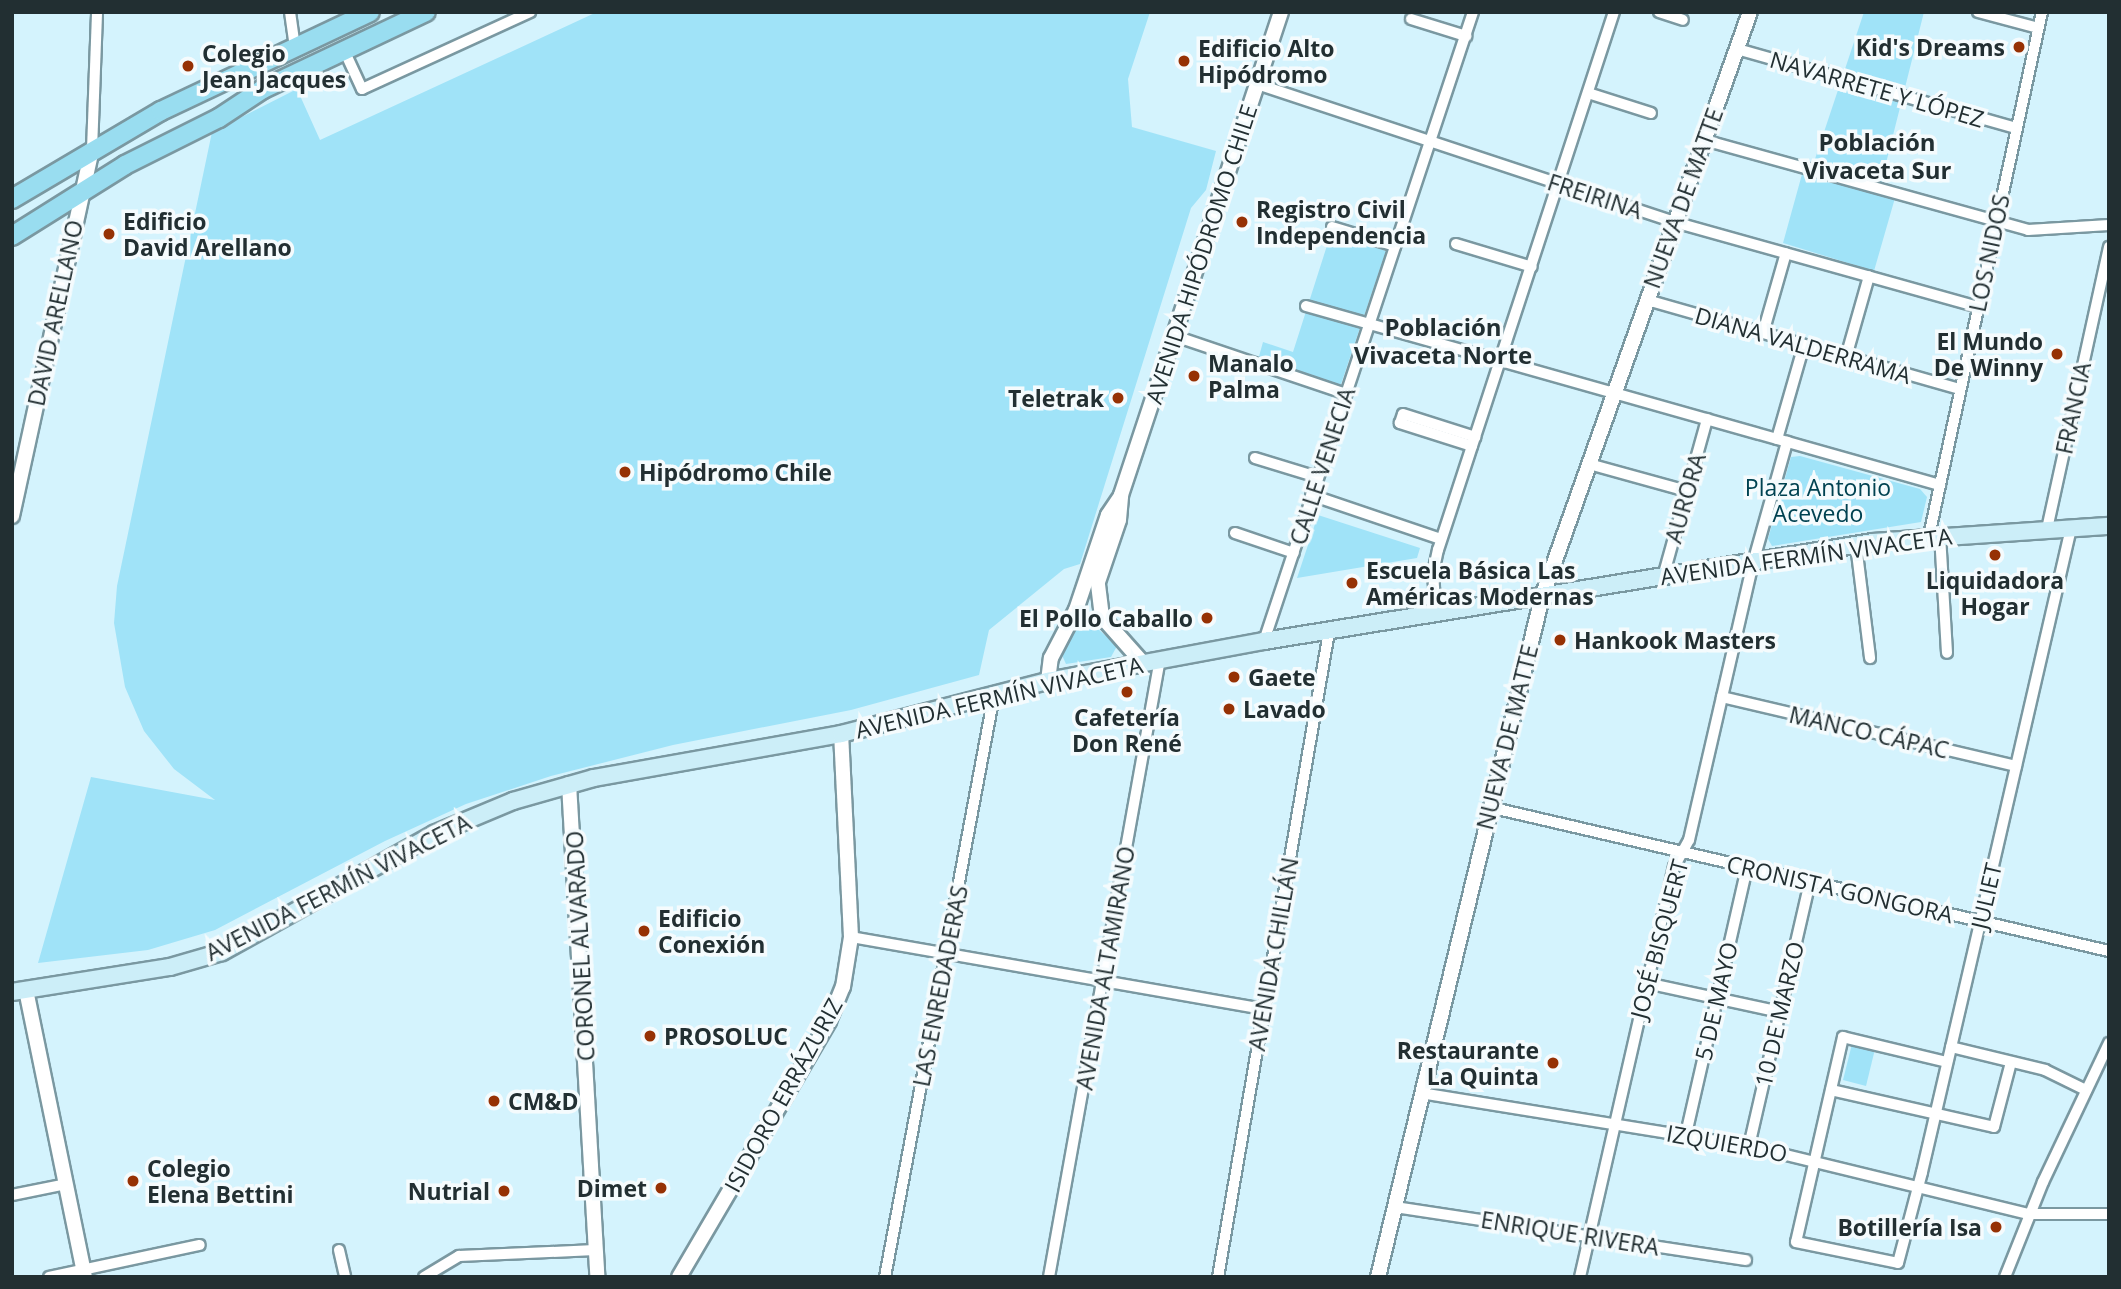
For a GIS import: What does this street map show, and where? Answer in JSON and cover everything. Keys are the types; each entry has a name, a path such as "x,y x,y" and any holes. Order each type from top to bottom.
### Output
{"main road":[{"path":"12,198 161,111 370,12"},
{"path":"12,236 81,192 219,118 262,89 426,12"},
{"name":"AVENIDA FERMÍN VIVACETA","path":"19,991 170,967 222,952 434,834 569,784 841,734 1048,681 1264,641 1856,545 1934,535 2109,526"}],"street":[{"path":"92,150 97,12"},
{"path":"290,12 295,48"},
{"path":"344,50 362,89 530,12"},
{"name":"AVENIDA HIPÓDROMO CHILE","path":"1142,662 1106,625 1096,596 1122,495 1281,12"},
{"name":"CALLE VENECIA","path":"1264,641 1474,12"},
{"path":"1436,614 1433,573 1441,540 1614,12"},
{"path":"1659,12 1683,20"},
{"name":"NUEVA DE MATTE","path":"1378,1277 1489,807 1542,597 1750,12"},
{"path":"1978,12 2016,17 2038,28"},
{"name":"LOS NIDOS","path":"1947,653 1934,535 1940,485 2042,12"},
{"path":"1411,19 1466,36"},
{"name":"NAVARRETE Y LÓPEZ","path":"1737,49 2016,128"},
{"name":"FREIRINA","path":"1257,84 1674,222 1978,307"},
{"path":"1588,93 1651,113"},
{"path":"1704,140 1996,222 2038,231 2109,225"},
{"name":"DAVID ARELLANO","path":"13,507 92,150"},
{"path":"1332,227 1395,246"},
{"path":"1456,244 1532,267"},
{"name":"FRANCIA","path":"2047,529 2109,247"},
{"path":"1763,333 1786,253"},
{"path":"1846,357 1870,276"},
{"name":"DIANA VALDERRAMA","path":"1647,300 1960,389"},
{"path":"1306,306 1940,485"},
{"path":"1175,336 1346,394"},
{"name":"JOSÉ BISQUERT","path":"1580,1277 1646,983 1674,867 1689,840 1804,345"},
{"name":"AURORA","path":"1663,577 1707,419"},
{"path":"1434,429 1474,442"},
{"path":"1255,458 1317,477"},
{"path":"1589,464 1687,491"},
{"name":"AVENIDA HIPÓDROMO CHILE","path":"1048,681 1051,658 1076,610 1108,515 1122,495"},
{"path":"1311,495 1441,540"},
{"name":"JULIET","path":"1815,1160 1796,1242 1898,1264 1919,1184 2071,528"},
{"path":"1236,533 1294,553"},
{"path":"1856,545 1870,658"},
{"name":"AVENIDA CHILLÁN","path":"1218,1277 1329,632"},
{"name":"AVENIDA ALTAMIRANO","path":"1049,1277 1160,659"},
{"name":"LAS ENREDADERAS","path":"885,1277 995,695"},
{"name":"MANCO CÁPAC","path":"1722,697 2016,766"},
{"name":"ISIDORO ERRÁZURIZ","path":"679,1277 835,1010 848,971 851,937 841,734"},
{"name":"CORONEL ALVARADO","path":"569,784 597,1277"},
{"name":"CRONISTA GONGORA","path":"1489,807 2109,951"},
{"name":"5 DE MAYO","path":"1686,1135 1747,867"},
{"name":"10 DE MARZO","path":"1748,1146 1810,882"},
{"path":"851,937 1264,1009"},
{"path":"1646,983 1780,1012"},
{"path":"19,991 66,1184 84,1273"},
{"path":"1815,1160 1843,1037 1947,1062"},
{"path":"2005,1277 2029,1214 2109,1043"},
{"path":"1951,1047 2045,1070 2085,1090"},
{"path":"1831,1090 1994,1127 2011,1062"},
{"name":"IZQUIERDO","path":"1421,1093 1748,1146 1919,1184 2029,1214 2109,1213"},
{"path":"12,1195 66,1184"},
{"name":"ENRIQUE RIVERA","path":"1395,1207 1746,1260"},
{"path":"49,1277 84,1273 200,1245"},
{"path":"339,1250 345,1277"},
{"path":"424,1277 459,1256 595,1250"}],"green space":[{"name":"Hipódromo Chile","path":"597,12 1150,12 1128,79 1132,127 1216,151 1206,190 1191,208 1080,564 1064,569 989,630 979,675 851,710 673,745 551,776 466,804 385,841 215,930 148,950 38,963 91,777 215,800 174,769 144,731 125,687 114,623 117,586 212,132 297,89 320,140"},
{"path":"1864,12 1924,12 1880,187 1897,191 1874,271 1783,243 1804,167 1812,168"},
{"path":"1331,233 1386,251 1340,387 1258,360 1263,342 1293,352"},
{"name":"Plaza Antonio Acevedo","path":"1800,456 1920,489 1927,497 1921,522 1772,546 1768,539 1791,457"},
{"path":"1318,515 1420,548 1417,558 1297,578"},
{"path":"1089,621 1117,646 1111,657 1066,664 1061,653 1080,623"},
{"path":"1852,1044 1875,1049 1866,1086 1843,1080"}],"place":[{"name":"Kid's Dreams","path":"2019,47"},
{"name":"Edificio Alto Hipódromo","path":"1184,61"},
{"name":"Colegio Jean Jacques","path":"188,66"},
{"name":"Registro Civil Independencia","path":"1242,222"},
{"name":"Edificio David Arellano","path":"109,234"},
{"name":"El Mundo De Winny","path":"2057,354"},
{"name":"Manalo Palma","path":"1194,376"},
{"name":"Teletrak","path":"1118,398"},
{"name":"Hipódromo Chile","path":"625,472"},
{"name":"Liquidadora Hogar","path":"1995,555"},
{"name":"Escuela Básica Las Américas Modernas","path":"1352,583"},
{"name":"El Pollo Caballo","path":"1207,618"},
{"name":"Hankook Masters","path":"1560,640"},
{"name":"Gaete","path":"1234,677"},
{"name":"Cafetería Don René","path":"1127,692"},
{"name":"Lavado","path":"1229,709"},
{"name":"Edificio Conexión","path":"644,931"},
{"name":"PROSOLUC","path":"650,1036"},
{"name":"Restaurante La Quinta","path":"1553,1063"},
{"name":"CM&D","path":"494,1101"},
{"name":"Colegio Elena Bettini","path":"133,1181"},
{"name":"Dimet","path":"661,1188"},
{"name":"Nutrial","path":"504,1191"},
{"name":"Botillería Isa","path":"1996,1227"}],"district":[{"name":"Población Vivaceta Sur","path":"1877,156"},
{"name":"Población Vivaceta Norte","path":"1443,341"}]}
